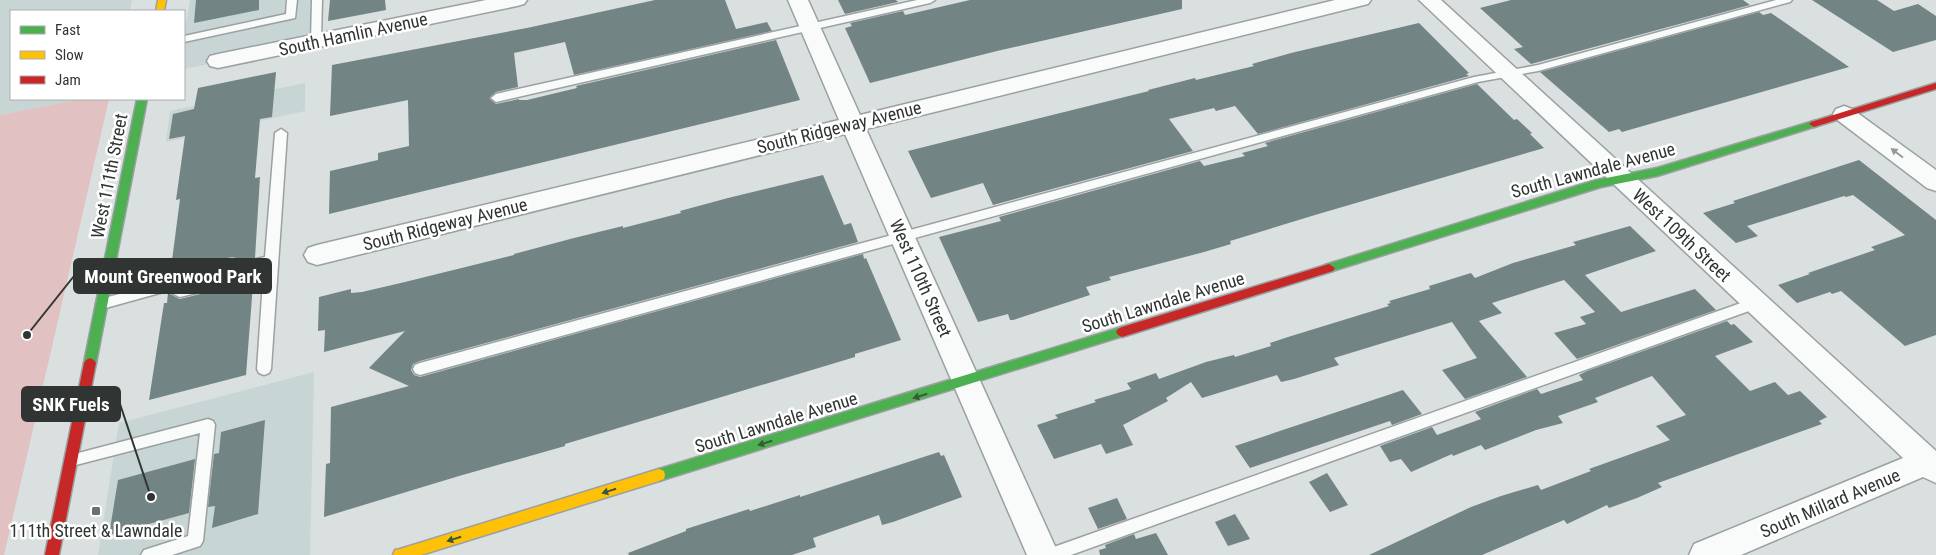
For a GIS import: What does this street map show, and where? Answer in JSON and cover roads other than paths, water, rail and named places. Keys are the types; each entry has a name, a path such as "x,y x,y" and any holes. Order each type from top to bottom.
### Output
{"street":[{"name":"South Hamlin Avenue","path":"218,61 316,41 472,4 517,0"},
{"name":"West 110th Street","path":"798,0 1043,555"},
{"name":"South Ridgeway Avenue","path":"317,255 1361,0"},
{"name":"West 109th Street","path":"1429,0 1931,466"},
{"name":"South Lawndale Avenue","path":"400,555 967,381 1600,183 1657,172 1936,86"},
{"name":"West 111th Street","path":"52,555 142,100"},
{"path":"1844,114 1936,182"},
{"name":"South Millard Avenue","path":"1705,555 1931,466"}],"lane":[{"path":"185,39 291,16 292,0"},
{"path":"316,41 318,0"},
{"path":"496,98 930,0"},
{"path":"420,370 1478,79 1538,68 1787,0"},
{"path":"264,369 281,133"},
{"path":"102,304 168,286 180,292 229,280 244,267 271,260"},
{"path":"1052,555 1755,303"},
{"path":"71,460 208,425 195,541 152,554"}],"place":[{"name":"Mount Greenwood Park","path":"27,335"},
{"name":"SNK Fuels","path":"151,497"},
{"name":"111th Street & Lawndale","path":"96,511"}]}
